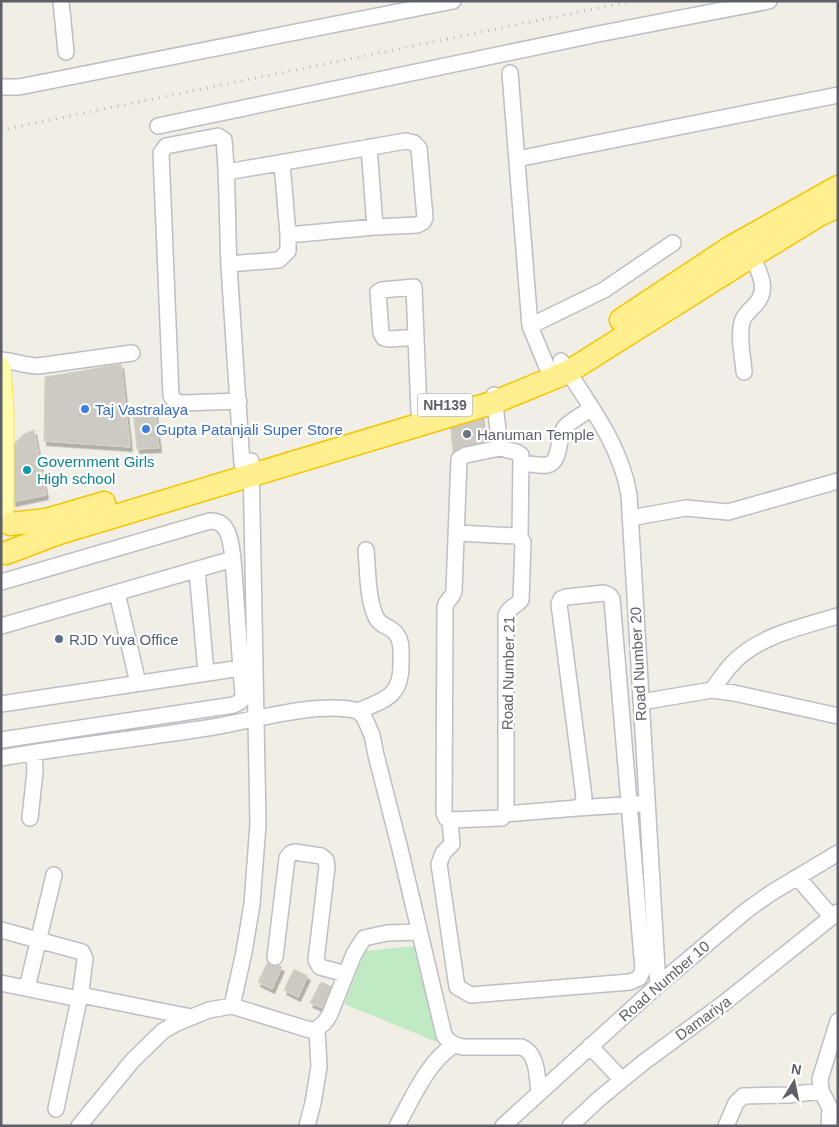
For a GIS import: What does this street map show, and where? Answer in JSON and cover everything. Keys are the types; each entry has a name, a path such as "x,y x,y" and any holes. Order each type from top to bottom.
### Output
{"highway":[{"name":"NH139","path":"559,366 731,248 838,187"},
{"name":"NH139","path":"5,521 46,520 248,466 494,396 559,366 752,256 819,215 838,206"},
{"name":"NH139","path":"4,554 248,466 420,412 494,396"},
{"name":"NH139","path":"4,554 11,547 14,540 14,532 5,521"}],"main road":[{"path":"1,367 4,411 5,521"}],"street":[{"path":"60,1 66,52"},
{"path":"1,87 19,87 453,1"},
{"path":"158,126 598,34 770,1"},
{"name":"Road Number 20","path":"510,73 530,326 602,425 620,459 629,495 658,985"},
{"path":"517,160 838,94"},
{"path":"232,1006 244,952 256,862 258,792 248,466 239,401 229,264 227,172 224,140 218,136 166,146 161,153 171,396 175,401 183,403 239,401"},
{"path":"227,172 406,141 414,143 419,148 425,218 423,222 417,225 375,226 288,235"},
{"path":"370,147 375,226"},
{"path":"229,264 279,260 288,252 282,163"},
{"path":"530,326 604,290 674,243"},
{"path":"744,372 741,327 743,319 761,297 764,288 760,272 752,256"},
{"path":"416,338 391,339 384,338 381,334 378,295 382,290 414,287 420,412"},
{"path":"1,360 27,366 38,366 132,352"},
{"path":"494,396 500,448"},
{"path":"591,409 565,427 561,434 555,461 549,465 522,463 521,455 500,448 466,455 459,459 454,591 444,607 444,813 446,818 450,820 648,803"},
{"name":"Road Number 21","path":"504,816 506,615 510,607 521,600 523,542 520,538 522,463"},
{"path":"630,518 686,508 728,512 838,481"},
{"path":"1,582 216,520 225,527 230,538 243,696 240,702 234,705 1,740"},
{"path":"457,533 517,536 520,538"},
{"path":"1,758 140,738 283,714 341,708 358,711 385,699 394,692 400,683 402,671 400,642 395,631 381,624 374,613 366,550"},
{"path":"1,626 233,559"},
{"path":"197,570 206,673"},
{"path":"117,593 138,683"},
{"path":"450,820 452,844 443,853 439,864 457,987 471,995 630,982 639,978 643,970 612,599 604,593 566,596 561,599 559,604 584,797 582,804 577,808"},
{"path":"712,690 730,665 764,641 787,631 838,616"},
{"path":"1,704 241,668"},
{"path":"641,702 712,690 734,693 838,716"},
{"path":"358,711 364,717 372,735 444,1035 454,1045 522,1047 528,1049 534,1061 539,1093"},
{"path":"30,818 35,771 34,752"},
{"path":"275,957 287,858 291,853 295,852 321,856 326,860 327,867 316,960 320,967 346,974"},
{"name":"Road Number 10","path":"503,1126 658,985 747,910 771,893 838,853"},
{"path":"27,988 54,875"},
{"path":"798,878 834,914"},
{"name":"Damariya","path":"570,1126 668,1043 724,1004 834,914"},
{"path":"1,930 82,952 86,959 56,1109"},
{"path":"80,1126 148,1044 163,1031 177,1023 214,1009 232,1006 301,1028 317,1029 330,1014 359,944 364,938 387,933 418,932"},
{"path":"1,983 83,994 91,998 193,1017"},
{"path":"829,1126 834,1109 821,1091 820,1079 838,1021"},
{"path":"307,1126 319,1067 317,1029"},
{"path":"397,1126 432,1064 445,1050 454,1045"},
{"path":"590,1046 622,1080"},
{"path":"726,1126 736,1103 743,1096 821,1091"}],"green space":[{"path":"414,946 437,1042 344,1004 365,951"}],"building":[{"name":"Taj Vastralaya","path":"121,364 130,447 44,441 45,377"},
{"name":"Gupta Patanjali Super Store","path":"154,404 159,448 137,449 133,411"},
{"name":"Hanuman Temple","path":"480,410 486,447 453,454 450,420"},
{"name":"Government Girls High school","path":"34,430 46,495 13,502 12,446 24,434"},
{"path":"268,961 282,967 272,989 258,982"},
{"path":"294,969 308,976 298,997 284,990"},
{"path":"321,982 335,988 325,1009 310,1003"}],"railway":[{"path":"1,130 633,1"}],"place":[{"name":"Taj Vastralaya","path":"85,409"},
{"name":"Gupta Patanjali Super Store","path":"146,429"},
{"name":"Hanuman Temple","path":"467,434"},
{"name":"Government Girls High school","path":"27,470"},
{"name":"RJD Yuva Office","path":"59,639"}]}
